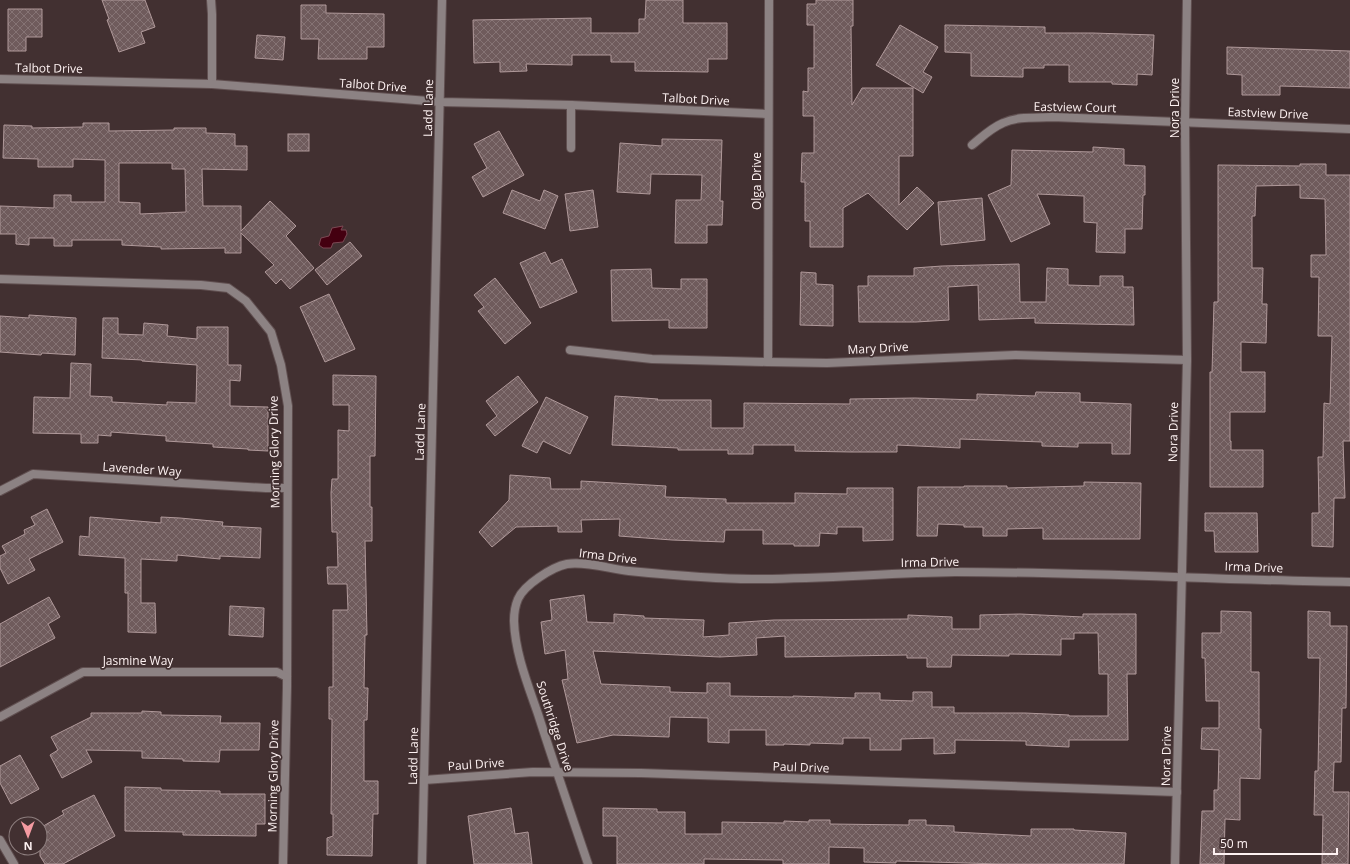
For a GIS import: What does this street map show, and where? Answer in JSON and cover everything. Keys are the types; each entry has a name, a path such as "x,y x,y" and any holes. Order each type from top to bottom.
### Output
{"street":[{"path":"211,0 212,84"},
{"name":"Ladd Lane","path":"422,864 442,0"},
{"name":"Olga Drive","path":"768,362 769,0"},
{"name":"Nora Drive","path":"1175,864 1186,360 1185,122 1187,0"},
{"name":"Talbot Drive","path":"0,79 212,84 440,102 571,105 768,114"},
{"path":"570,148 571,105"},
{"name":"Eastview Court","path":"972,145 990,130 1003,123 1022,118 1052,117 1185,122"},
{"name":"Eastview Drive","path":"1185,122 1350,129"},
{"name":"Morning Glory Drive","path":"0,279 200,285 228,288 246,301 271,332 281,365 288,406 287,677 283,864"},
{"name":"Mary Drive","path":"570,350 613,356 652,359 827,363 1015,355 1186,360"},
{"name":"Lavender Way","path":"0,490 33,474 287,488"},
{"name":"Irma Drive","path":"521,594 540,576 553,568 571,564 626,571 704,578 746,579 955,572 1182,576 1350,582"},
{"name":"Southridge Drive","path":"521,594 515,611 514,622 517,646 588,864"},
{"name":"Jasmine Way","path":"0,717 83,672 277,672 287,677"},
{"name":"Paul Drive","path":"424,780 557,772 641,773 1177,792"},
{"path":"0,840 14,864"}],"shaded area":[{"path":"343,226 341,230 346,230 347,234 343,242 333,243 331,248 323,248 319,245 321,238 329,236 332,228"}],"building":[{"path":"102,0 145,0 155,27 141,32 145,43 119,52 107,20 109,19"},
{"path":"646,0 683,0 683,23 727,23 727,59 708,59 708,72 635,71 635,62 611,62 611,55 572,55 572,65 526,64 527,71 500,72 500,62 474,63 473,20 591,18 591,33 639,33 639,19 645,19"},
{"path":"816,0 853,0 853,26 851,26 852,105 862,88 913,88 913,156 899,156 899,205 917,187 934,203 907,230 868,193 843,208 843,247 810,247 810,221 805,221 805,182 801,182 802,153 814,153 814,116 803,116 803,91 808,92 808,68 814,68 814,25 807,25 807,4 816,4"},
{"path":"301,5 326,5 326,13 384,14 384,47 367,47 367,59 318,59 319,39 301,39"},
{"path":"8,9 42,9 42,37 26,37 26,51 8,51"},
{"path":"900,25 938,47 923,72 932,77 923,93 876,65"},
{"path":"945,25 1045,27 1045,33 1154,35 1152,75 1137,74 1137,85 1112,84 1112,82 1069,82 1069,65 1044,65 1044,68 1023,68 1023,77 971,76 971,53 945,52"},
{"path":"257,35 285,37 283,60 255,58"},
{"path":"1227,47 1350,51 1350,88 1280,86 1280,95 1242,95 1242,75 1227,74"},
{"path":"83,123 109,123 109,131 206,128 206,133 235,134 235,146 247,146 247,170 202,169 203,206 241,206 241,231 270,201 296,226 286,236 314,268 290,289 281,279 276,284 265,272 274,265 241,233 241,253 225,253 225,248 161,249 161,247 122,245 122,240 72,240 72,246 54,246 54,238 29,238 29,245 16,244 16,234 0,234 0,206 54,208 54,195 71,195 71,202 105,202 105,160 73,159 73,167 38,167 38,159 3,158 4,125 32,126 32,128 83,127","holes":["119,163 172,163 172,169 185,169 186,212 140,214 140,203 119,202"]},
{"path":"499,131 524,175 483,197 472,177 487,168 474,144"},
{"path":"288,134 309,134 309,151 288,151"},
{"path":"662,139 722,140 720,201 723,201 722,225 707,225 707,243 675,243 676,200 701,200 702,175 651,174 650,194 617,192 620,143 662,146"},
{"path":"1093,147 1124,149 1124,165 1145,166 1145,195 1143,195 1142,229 1125,229 1125,253 1096,252 1097,223 1084,222 1084,196 1037,194 1050,224 1011,242 988,195 1011,185 1012,150 1093,152"},
{"path":"1300,164 1326,164 1326,175 1350,175 1350,441 1343,441 1345,498 1334,498 1333,547 1312,546 1312,513 1319,513 1318,457 1323,457 1324,403 1330,404 1332,336 1318,336 1319,277 1311,277 1311,255 1326,255 1325,199 1300,198 1300,185 1256,186 1255,216 1252,216 1252,268 1263,268 1262,304 1267,304 1266,343 1241,342 1241,372 1265,372 1265,412 1230,412 1230,441 1231,450 1263,450 1263,487 1210,487 1210,372 1212,372 1214,302 1218,302 1218,165 1300,166"},
{"path":"512,190 540,201 544,190 558,196 545,229 503,213"},
{"path":"593,190 598,227 570,231 565,194"},
{"path":"982,198 985,240 941,245 938,202"},
{"path":"350,242 362,256 327,285 315,270"},
{"path":"545,252 551,264 562,259 577,292 540,308 520,263"},
{"path":"1019,264 1020,302 1046,302 1047,268 1068,269 1068,285 1100,286 1100,276 1123,276 1123,287 1133,287 1134,325 1035,323 1035,318 979,320 978,285 948,287 949,320 916,322 859,322 858,286 868,286 868,276 914,276 914,268"},
{"path":"651,269 652,288 681,289 681,279 707,279 707,328 669,328 669,320 612,321 611,270"},
{"path":"801,272 816,273 816,284 833,285 833,326 800,325"},
{"path":"495,278 531,323 505,344 478,311 484,307 474,295"},
{"path":"329,294 355,349 325,362 300,307"},
{"path":"29,315 76,318 75,355 42,353 41,355 0,352 0,316 29,318"},
{"path":"103,318 118,318 118,334 143,335 144,323 168,325 167,336 197,339 197,327 228,327 228,365 241,365 240,381 230,380 230,406 268,407 268,451 213,447 213,444 166,441 166,436 111,432 111,436 98,435 98,443 81,443 81,434 33,433 34,397 70,398 71,363 91,364 90,396 112,397 112,402 167,405 167,402 196,403 197,365 102,358"},
{"path":"333,375 376,376 375,456 370,456 372,541 365,541 367,635 365,635 364,688 368,688 367,720 364,720 364,781 378,781 378,814 373,814 372,856 327,855 327,838 333,836 333,814 331,814 332,719 329,719 329,687 333,687 333,610 348,610 347,584 328,584 327,567 338,567 337,532 332,532 331,493 332,479 338,479 338,430 349,431 349,405 333,405"},
{"path":"518,376 538,402 495,436 486,425 497,416 486,401"},
{"path":"1036,392 1080,393 1080,402 1131,404 1130,454 1112,454 1112,443 1078,443 1078,447 1042,446 1042,442 960,439 960,448 897,445 897,452 795,451 795,445 753,445 753,454 728,454 728,450 678,450 678,448 612,445 615,396 658,399 657,400 711,400 711,428 744,428 744,403 850,404 850,399 915,398 977,400 977,394 1035,396"},
{"path":"546,397 588,417 570,454 543,441 537,453 522,446"},
{"path":"510,475 550,478 551,489 581,489 581,481 666,486 665,497 726,499 726,503 795,503 795,493 847,494 847,488 893,488 893,540 863,541 863,527 837,527 837,534 820,533 819,546 763,544 763,530 725,530 724,542 619,536 620,519 581,520 582,532 558,532 558,526 516,527 492,547 479,532 509,500"},
{"path":"1084,482 1141,483 1140,539 1043,539 1043,528 1007,529 1007,536 983,536 983,527 964,527 964,525 938,524 937,536 917,536 918,487 1007,486 1007,488 1084,486"},
{"path":"47,509 63,542 29,559 35,570 8,584 0,568 0,556 6,553 2,546 25,534 24,530 35,525 31,517"},
{"path":"1205,513 1257,513 1258,552 1215,552 1214,531 1205,531"},
{"path":"90,517 161,523 161,517 180,518 223,522 222,526 261,528 260,558 220,556 220,559 177,555 177,561 141,559 141,603 155,603 156,633 128,632 128,593 125,593 125,558 79,555 80,536 89,537"},
{"path":"584,595 587,622 614,623 614,614 644,616 644,618 704,620 703,637 729,635 729,623 774,620 908,619 908,615 952,617 952,629 980,629 980,615 1020,614 1083,617 1083,614 1136,614 1136,674 1127,674 1128,740 1069,740 1069,747 1026,745 1026,741 955,740 955,753 934,754 934,738 901,739 901,750 870,750 870,738 843,738 843,744 810,743 810,745 766,745 766,730 729,730 729,743 708,742 708,718 670,717 669,737 613,735 577,743 562,680 568,679 565,650 545,654 541,622 552,620 550,600","holes":["1074,633 1098,633 1099,674 1108,674 1108,716 1069,716 1025,713 954,713 954,707 932,707 932,692 913,692 913,701 880,700 880,693 855,693 855,698 730,696 730,683 707,683 707,693 670,692 670,687 601,684 593,651 720,657 757,655 756,638 785,636 785,657 907,655 907,658 927,658 927,667 951,667 952,655 1061,655 1061,639 1074,639"]},
{"path":"49,597 60,617 48,624 55,638 0,667 0,624"},
{"path":"230,606 264,608 263,637 229,635"},
{"path":"1221,611 1251,612 1251,672 1259,672 1259,729 1261,729 1260,779 1240,778 1240,820 1225,819 1224,864 1200,864 1202,811 1214,811 1214,790 1218,790 1219,750 1201,749 1202,728 1219,728 1219,701 1206,701 1205,658 1202,658 1202,633 1221,633"},
{"path":"1308,611 1330,612 1330,626 1347,626 1346,708 1342,708 1341,762 1334,762 1333,792 1349,792 1348,864 1322,864 1323,815 1314,815 1315,771 1318,771 1320,658 1308,658"},
{"path":"142,711 161,712 161,715 221,716 220,723 260,723 259,750 220,750 219,762 142,758 142,751 86,750 92,762 62,778 50,755 58,750 51,737 91,717 91,713 142,713"},
{"path":"20,755 39,789 11,804 0,783 0,766"},
{"path":"125,787 161,788 161,790 220,791 220,794 265,794 265,824 256,824 256,836 183,835 183,832 125,831"},
{"path":"94,795 115,836 63,864 45,864 40,856 48,856 48,823 64,814 62,811"},
{"path":"511,808 515,834 528,832 532,864 474,864 468,816"},
{"path":"603,808 657,809 657,812 685,812 685,834 722,834 722,822 784,823 784,821 809,822 809,820 830,820 830,824 909,825 909,820 926,820 926,825 954,826 954,832 1031,836 1031,829 1074,829 1126,833 1124,864 1001,864 896,861 896,863 864,862 864,848 829,847 829,864 783,864 783,860 704,859 704,864 617,864 617,836 603,836"}]}
